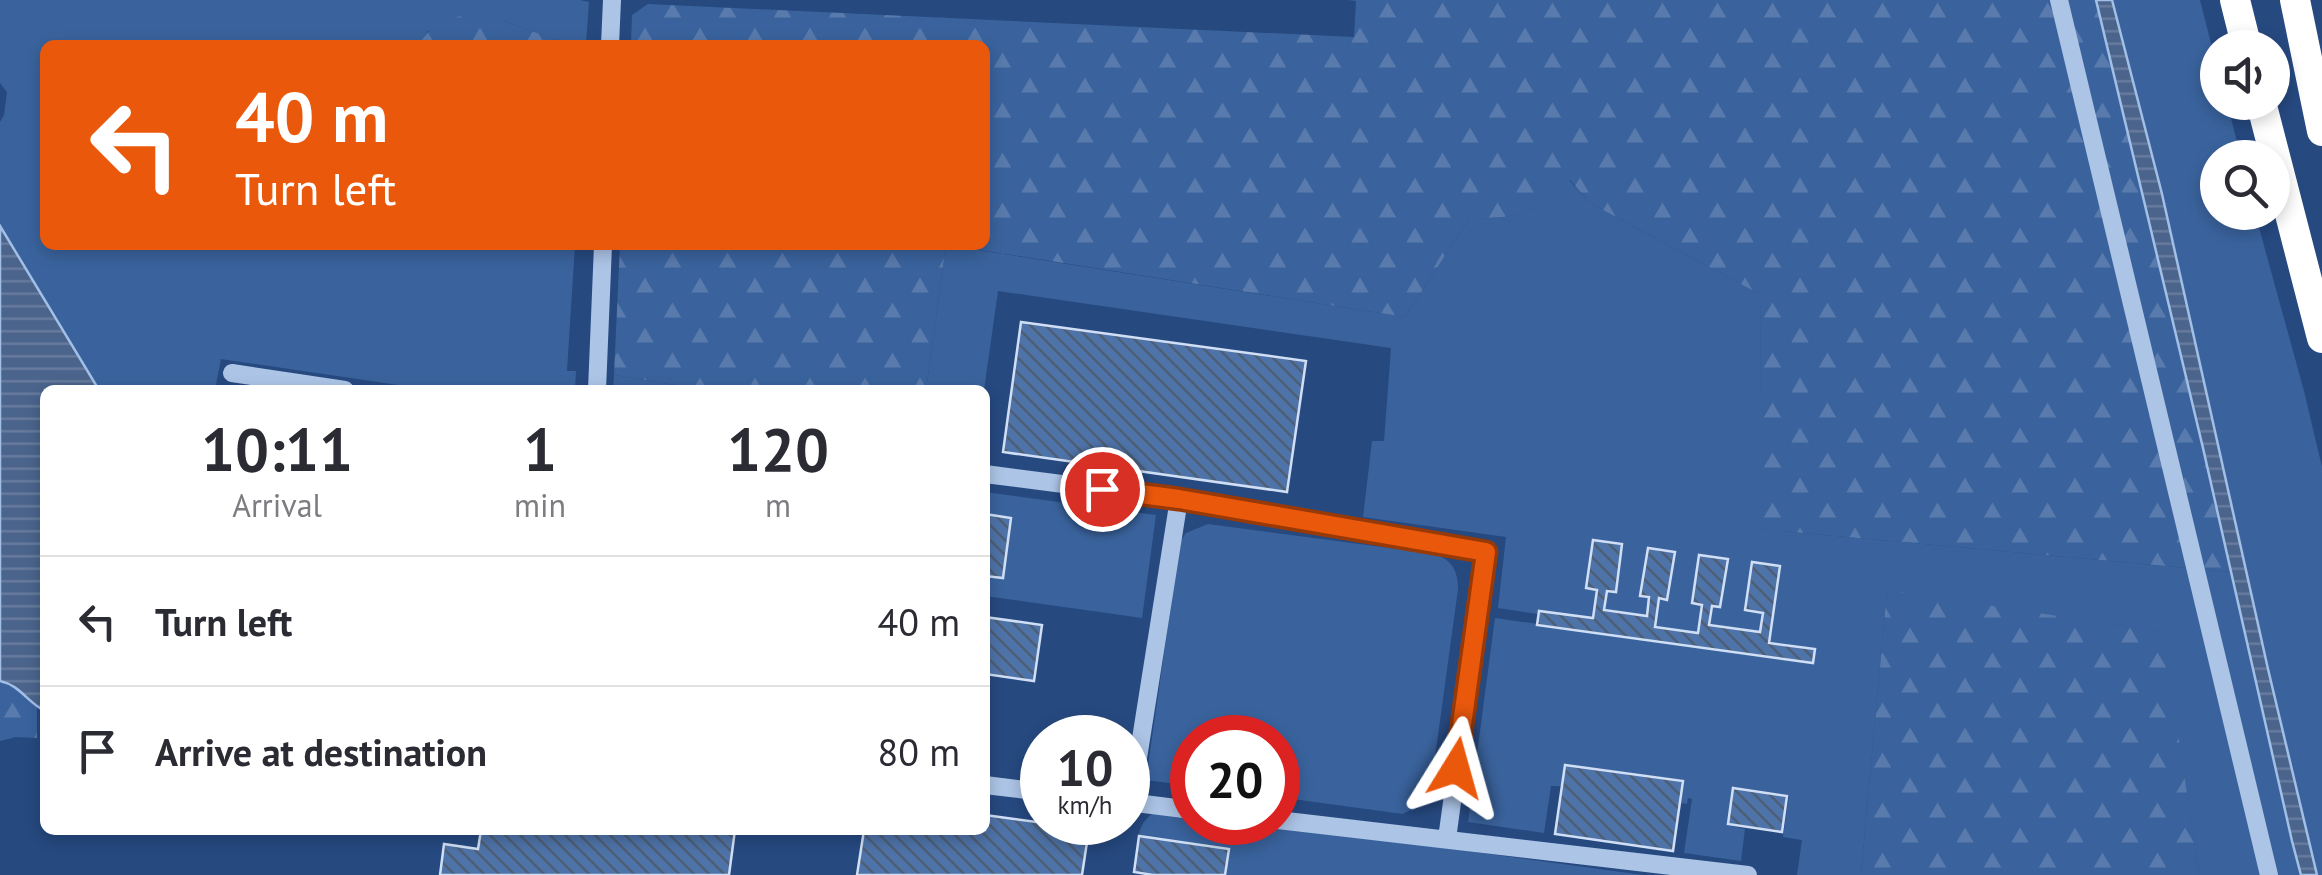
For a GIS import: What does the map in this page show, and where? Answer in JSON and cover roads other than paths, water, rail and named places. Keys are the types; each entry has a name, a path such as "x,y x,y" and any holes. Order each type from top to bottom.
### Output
{"highway":[{"path":"2234,0 2242,30"},
{"path":"2295,0 2322,131"},
{"path":"2266,120 2322,338"}],"lane":[{"path":"610,40 612,0"},
{"path":"2059,0 2269,875"},
{"path":"597,385 602,250"},
{"path":"232,372 314,385"},
{"path":"990,475 1179,499 1486,552 1446,840"},
{"path":"1143,715 1179,499"},
{"path":"990,786 1020,789"},
{"path":"1300,823 1748,875"}]}
